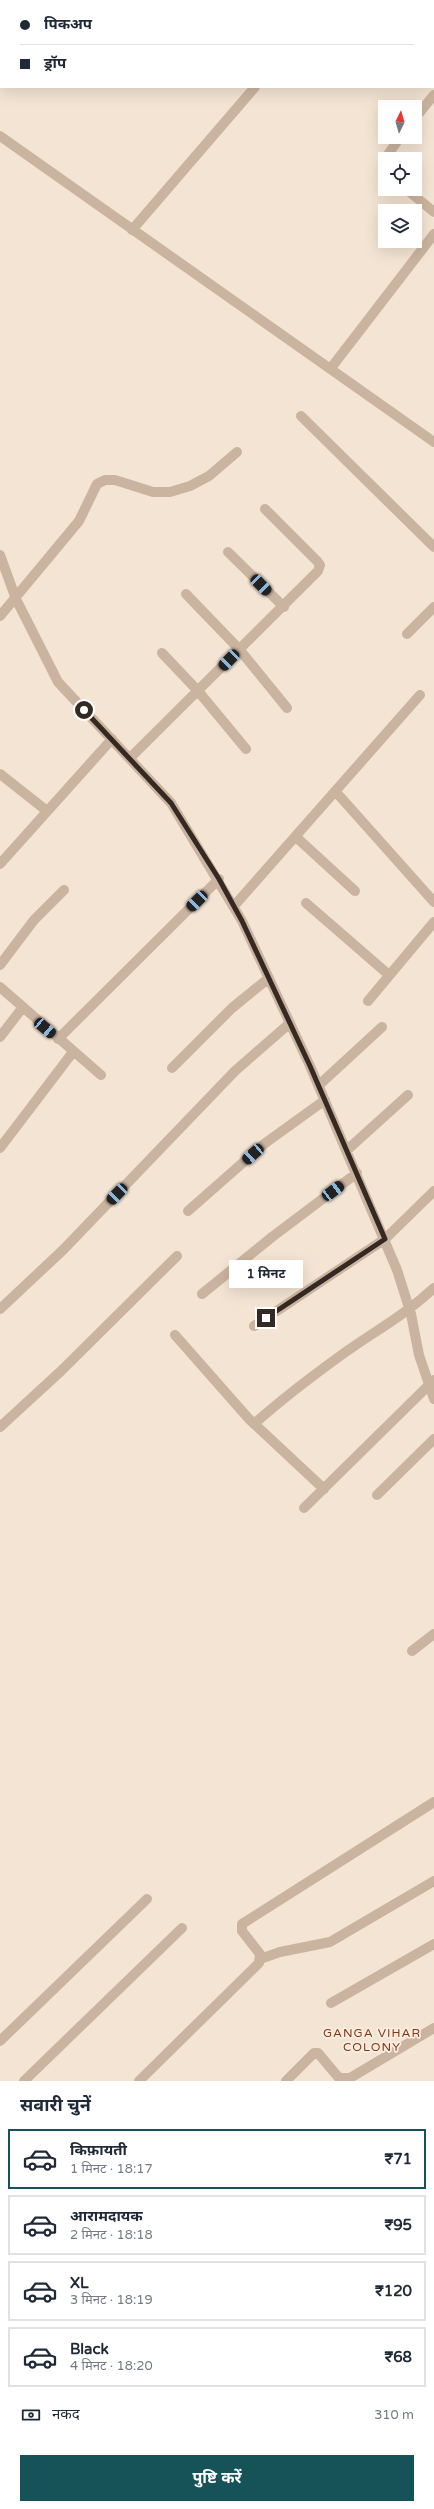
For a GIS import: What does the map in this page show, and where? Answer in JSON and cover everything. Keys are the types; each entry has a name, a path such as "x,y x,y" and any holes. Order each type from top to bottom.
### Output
{"street":[{"path":"132,230 254,88"},
{"path":"422,110 434,95"},
{"path":"0,136 434,442"},
{"path":"415,196 434,212"},
{"path":"331,368 434,234"},
{"path":"301,416 434,547"},
{"path":"0,616 16,599 79,522 97,484 105,480 115,480 153,492 170,492 190,486 208,476 237,452"},
{"path":"130,758 239,649 284,607 318,571 320,565 265,509"},
{"path":"228,552 284,607"},
{"path":"0,555 16,599 58,682 171,803 219,879 234,906 319,1085 385,1239 410,1311 431,1383 434,1399"},
{"path":"186,594 239,649 287,708"},
{"path":"407,634 434,607"},
{"path":"162,653 198,691 246,749"},
{"path":"234,906 420,695"},
{"path":"0,864 112,739"},
{"path":"0,774 47,810"},
{"path":"336,792 434,902"},
{"path":"296,837 355,891"},
{"path":"58,1039 219,879"},
{"path":"0,965 34,920 64,890"},
{"path":"306,903 389,975"},
{"path":"368,1001 434,922"},
{"path":"172,1068 232,1008 269,978"},
{"path":"0,987 101,1075"},
{"path":"0,1037 23,1007"},
{"path":"0,1309 63,1250 235,1072 290,1024"},
{"path":"319,1085 382,1027"},
{"path":"0,1148 73,1052"},
{"path":"347,1150 408,1095"},
{"path":"188,1211 264,1144 325,1100"},
{"path":"202,1294 272,1237 357,1173"},
{"path":"254,1326 385,1239 434,1191"},
{"path":"0,1427 61,1371 177,1256"},
{"path":"254,1424 280,1401 341,1355 410,1311 434,1288"},
{"path":"175,1335 254,1424 324,1489"},
{"path":"304,1508 431,1383"},
{"path":"377,1495 434,1439"},
{"path":"412,1651 434,1634"},
{"path":"139,2081 259,1963 260,1954 241,1928 242,1924 434,1802"},
{"path":"260,1959 280,1952 330,1942 434,1881"},
{"path":"0,2041 147,1899"},
{"path":"24,2081 182,1928"},
{"path":"330,2002 434,1944"},
{"path":"286,2081 314,2053 318,2053 339,2078 359,2077 434,2028"}],"district":[{"name":"GANGA VIHAR COLONY","path":"372,2040"}],"route":[{"path":"84,710 171,803 219,879 242,921 310,1066 385,1239 327,1279 266,1318"}]}
